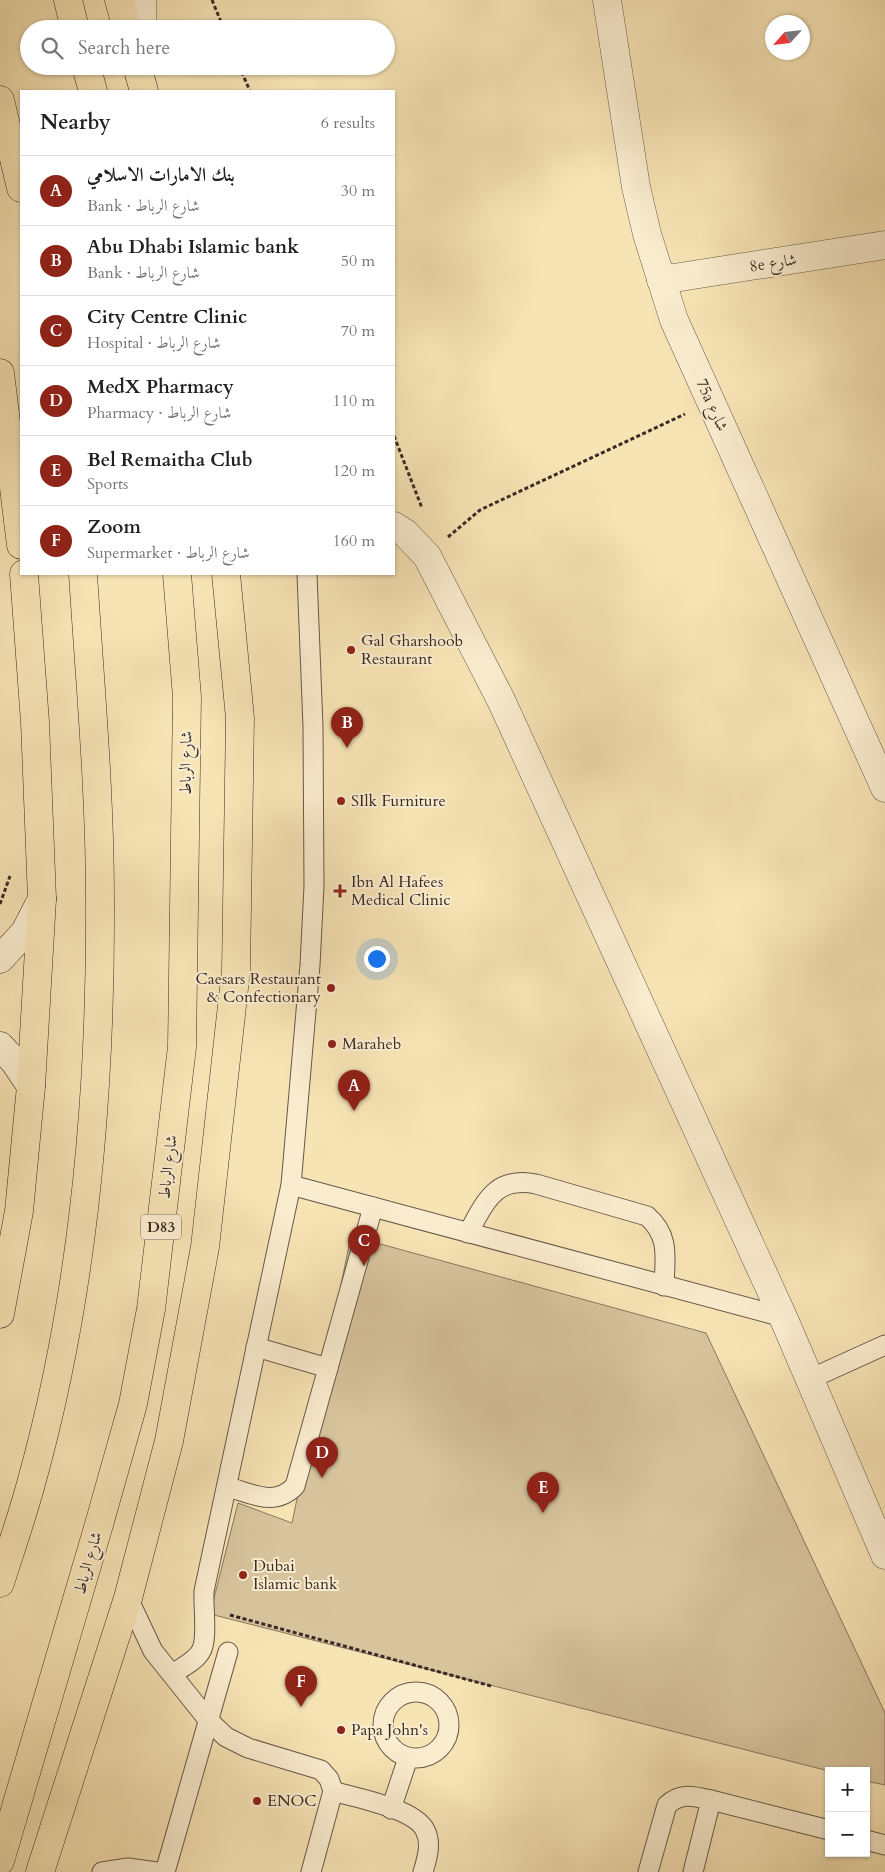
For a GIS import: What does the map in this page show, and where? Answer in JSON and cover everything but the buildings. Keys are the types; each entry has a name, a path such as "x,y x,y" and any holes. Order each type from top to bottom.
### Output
{"highway":[{"path":"68,0 74,20"},
{"path":"119,0 125,20"},
{"path":"89,75 93,90"},
{"path":"0,100 20,184"},
{"path":"0,373 20,536"},
{"path":"0,1314 19,1211 31,1086 42,900 35,722 24,575"},
{"path":"0,1583 32,1480 58,1373 74,1279 95,1090 100,899 98,804 84,575"},
{"name":"شارع الرباط","path":"0,1860 133,1404 151,1309 182,1047 187,697 176,575"},
{"path":"40,1872 128,1598 169,1441 205,1247 236,970 240,718 226,575"}],"street":[{"path":"142,0 142,20"},
{"name":"75a شارع","path":"607,0 636,188 660,280 674,320 710,402 882,771"},
{"name":"8e شارع","path":"660,280 885,245"},
{"path":"395,527 405,533 427,556 501,700 810,1379 885,1555"},
{"path":"0,959 25,932 42,900"},
{"path":"0,1046 14,1061 31,1086"}],"lane":[{"path":"173,1674 202,1651 206,1638 203,1607 207,1574 228,1487 291,1185 310,965 314,886 314,727 307,575"},
{"path":"468,1233 493,1192 506,1184 522,1181 536,1184 647,1216 657,1225 663,1237 664,1286"},
{"path":"291,1185 782,1317"},
{"path":"228,1487 273,1499 286,1496 295,1486 373,1207"},
{"path":"810,1379 885,1345"},
{"path":"256,1347 328,1368"},
{"path":"128,1598 153,1651 209,1721 226,1737 242,1746 321,1770 329,1779 333,1791 311,1872"},
{"path":"165,1872 228,1652"},
{"path":"390,1809 408,1758"},
{"path":"333,1791 415,1819 425,1830 429,1844 423,1872"},
{"path":"648,1872 668,1805 674,1798 684,1795 825,1829"},
{"path":"693,1872 711,1800"},
{"path":"870,1841 885,1845"},
{"path":"102,1872 128,1868 157,1872"}],"path":[{"path":"212,0 220,20"},
{"path":"243,75 250,90"},
{"path":"427,556 463,522 480,510 710,402"},
{"path":"395,438 426,515"},
{"path":"203,1607 491,1686"}],"shaded area":[{"path":"351,1236 706,1333 885,1713 885,1785 870,1782 870,1767 825,1767 825,1770 210,1614 238,1503 292,1523"}],"place":[{"name":"Gal Gharshoob Restaurant","path":"351,650"},
{"name":"Abu Dhabi Islamic bank","path":"347,748"},
{"name":"SIlk Furniture","path":"341,801"},
{"name":"Ibn Al Hafees Medical Clinic","path":"340,891"},
{"name":"Caesars Restaurant & Confectionary","path":"331,988"},
{"name":"Maraheb","path":"332,1044"},
{"name":"بنك الامارات الاسلامي","path":"354,1111"},
{"name":"City Centre Clinic","path":"364,1266"},
{"name":"MedX Pharmacy","path":"322,1478"},
{"name":"Bel Remaitha Club","path":"543,1513"},
{"name":"Dubai Islamic bank","path":"243,1575"},
{"name":"Zoom","path":"301,1707"},
{"name":"Papa John's","path":"341,1730"},
{"name":"ENOC","path":"257,1801"}]}
